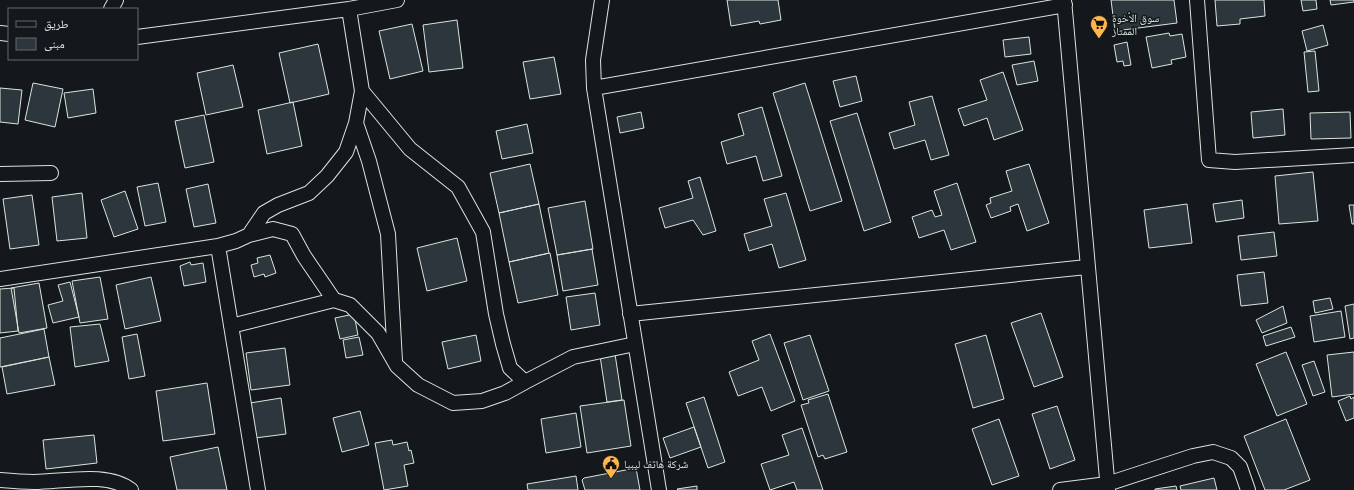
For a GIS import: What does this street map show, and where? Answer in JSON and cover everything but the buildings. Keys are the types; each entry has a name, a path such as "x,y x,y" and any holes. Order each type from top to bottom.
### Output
{"street":[{"path":"138,38 348,9 397,0"},
{"path":"602,0 593,60 594,88 659,490"},
{"path":"1197,0 1210,160 1235,162 1354,155"},
{"path":"594,88 1064,2 1107,487"},
{"path":"249,235 264,213 278,205 309,193 320,183 346,152 356,123 362,91 348,9"},
{"path":"362,91 410,149 458,187 470,207 483,232 496,314 510,368 525,382"},
{"path":"356,123 388,234 395,363"},
{"path":"0,174 51,173"},
{"path":"0,279 218,246 236,241 249,235 273,229 292,234 304,256 334,300"},
{"path":"218,246 258,490"},
{"path":"630,314 1087,267"},
{"path":"231,326 334,300 350,305 378,333 395,363 418,385 452,403 482,401 505,393 573,357 635,344"},
{"path":"1060,490 1107,487 1193,456 1213,452 1231,458 1240,467 1248,490"},
{"path":"0,480 33,482 96,479 117,482 131,490"}],"place":[{"name":"سوق الأخوة الممتاز","path":"1099,39"},
{"name":"شركة هاتف ليبيا","path":"611,479"}]}
